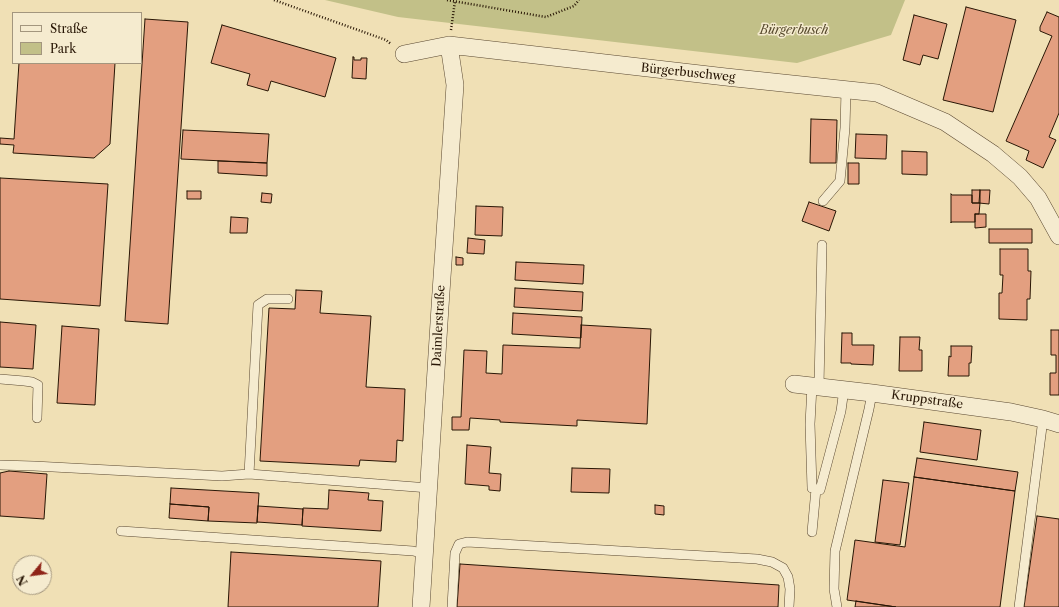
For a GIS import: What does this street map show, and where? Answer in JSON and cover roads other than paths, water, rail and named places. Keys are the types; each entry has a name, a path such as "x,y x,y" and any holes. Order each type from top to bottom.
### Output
{"street":[{"name":"Bürgerbuschweg","path":"404,54 449,45 877,93 945,122 993,154 1020,177 1038,198 1059,236"},
{"name":"Daimlerstraße","path":"421,607 455,85 449,45"},
{"name":"Kruppstraße","path":"794,384 844,389 1011,412 1059,424"}],"lane":[{"path":"823,200 840,181 845,128 846,90"},
{"path":"822,246 816,386 810,424 812,488 820,490 841,411 844,389"},
{"path":"249,474 258,305 267,299 288,299"},
{"path":"0,379 32,382 38,385 37,418"},
{"path":"837,607 834,589 835,551 872,393"},
{"path":"1019,607 1043,419"},
{"path":"0,465 222,476 249,474 429,488"},
{"path":"812,532 816,489"},
{"path":"121,531 405,550 425,554"},
{"path":"452,607 455,553 459,544 467,542 757,559 772,562 783,568 788,577 790,589 789,607"}],"park label":[{"name":"Bürgerbusch","path":"794,31"}]}
